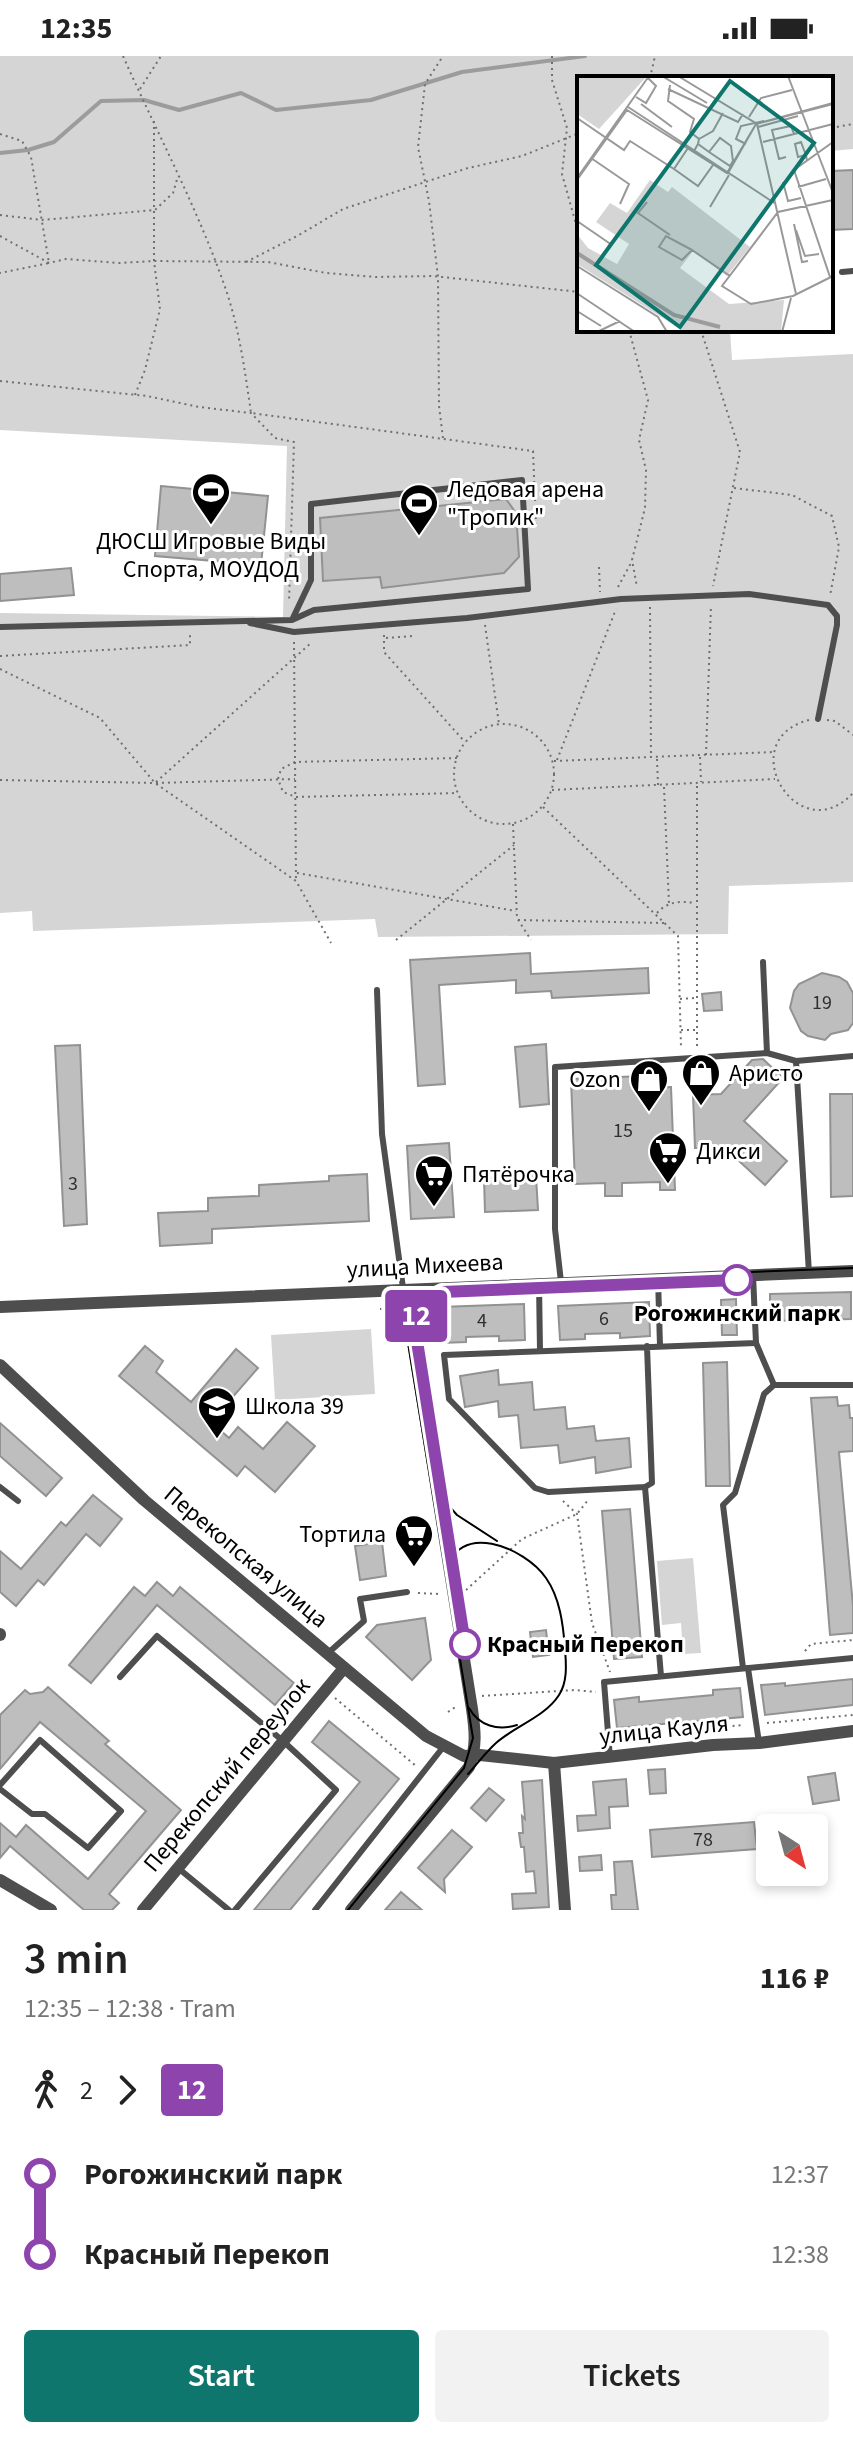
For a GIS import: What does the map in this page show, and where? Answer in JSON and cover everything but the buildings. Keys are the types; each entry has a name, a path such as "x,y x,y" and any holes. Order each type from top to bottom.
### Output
{"street":[{"name":"улица Михеева","path":"0,1307 853,1271"},
{"path":"351,1910 477,1755 410,1322 422,1298 440,1287"},
{"name":"Перекопская улица","path":"0,1365 144,1500 426,1736 464,1756 477,1755"},
{"name":"Перекопский переулок","path":"143,1910 344,1668"},
{"name":"улица Кауля","path":"477,1755 554,1763 853,1731"},
{"path":"554,1763 565,1910"},
{"path":"0,1880 51,1910"}],"lane":[{"path":"842,272 853,271"},
{"path":"0,627 290,620 314,610 528,589 522,480 311,504 311,580 290,620"},
{"path":"239,621 294,632 483,616 621,599 711,595 749,594 828,605 837,616 837,625 818,719"},
{"path":"763,962 767,1053"},
{"path":"377,990 382,1134 403,1288"},
{"path":"561,1282 555,1229 555,1067 767,1053 796,1061 853,1056"},
{"path":"796,1061 809,1273"},
{"path":"753,1274 756,1343 774,1385"},
{"path":"658,1278 660,1346"},
{"path":"539,1283 540,1351"},
{"path":"647,1346 652,1483 645,1487 554,1492 535,1488 449,1399 444,1355 647,1346 756,1343"},
{"path":"759,1743 723,1505 735,1493 764,1394 774,1385 853,1385"},
{"path":"0,1487 18,1501"},
{"path":"645,1487 661,1676"},
{"path":"327,1654 364,1621 360,1599 407,1592"},
{"path":"120,1677 157,1636 283,1741 336,1790 232,1910 178,1868"},
{"path":"610,1758 604,1682 853,1658"},
{"path":"40,1740 121,1811 88,1848 45,1814 32,1814 0,1787 40,1740"},
{"path":"315,1910 444,1746"}],"path":[{"path":"123,56 179,173 226,290 245,367 251,413 275,438 294,442 290,620"},
{"path":"139,90 161,56"},
{"path":"443,56 428,77 418,147 426,182 438,277 439,406 443,439"},
{"path":"552,56 552,80 567,128 562,174 577,228"},
{"path":"650,76 655,56"},
{"path":"135,395 145,370 160,309 154,261 154,120"},
{"path":"833,128 853,124"},
{"path":"0,134 22,141 31,157 49,263"},
{"path":"246,262 343,209 468,168 522,156 577,134"},
{"path":"0,215 42,220 155,210 173,193 179,173"},
{"path":"0,236 49,263"},
{"path":"0,273 66,259 119,263 268,262 326,273 438,277 577,292"},
{"path":"611,600 632,560 645,508 646,470 639,440 648,400 630,332"},
{"path":"701,332 740,452 711,595 706,755"},
{"path":"0,381 135,395 533,451 536,530"},
{"path":"733,488 792,495 832,516 839,547 828,605"},
{"path":"632,560 639,598"},
{"path":"599,567 601,601"},
{"path":"650,598 651,758"},
{"path":"555,761 543,742 532,732 517,725 499,724 472,735 457,758 454,777 458,793 466,806 479,817 495,823 513,823 529,817 542,806 551,790 555,761 621,599"},
{"path":"483,616 499,724"},
{"path":"0,656 190,645 190,622"},
{"path":"385,625 384,652 466,743"},
{"path":"155,783 325,630"},
{"path":"294,632 296,881"},
{"path":"384,638 413,636"},
{"path":"0,669 100,718 155,783 296,881 331,943"},
{"path":"852,796 838,805 823,809 808,808 794,802 775,779 774,752 791,727 805,720 835,721 853,735"},
{"path":"555,761 774,752"},
{"path":"697,1058 695,998 700,755"},
{"path":"457,758 295,762 285,766 278,779 283,792 296,797 458,793"},
{"path":"657,758 658,786"},
{"path":"0,780 155,783 295,779"},
{"path":"551,790 775,779"},
{"path":"664,786 669,904"},
{"path":"542,806 678,936 682,1059"},
{"path":"513,823 516,911 531,940"},
{"path":"396,940 514,845"},
{"path":"296,873 516,911"},
{"path":"656,914 669,904 684,901 696,903"},
{"path":"518,920 664,923"},
{"path":"680,999 695,998"},
{"path":"681,1030 696,1029"},
{"path":"436,1301 438,1347"},
{"path":"380,1309 406,1323"},
{"path":"479,1578 522,1539 577,1514 596,1490"},
{"path":"554,1492 577,1514 592,1623 614,1681"},
{"path":"794,1663 811,1644 853,1640"},
{"path":"326,1690 423,1772"},
{"path":"478,1697 574,1690 605,1692"},
{"path":"609,1737 853,1715"}],"shaded area":[{"path":"0,56 853,56 853,149 833,151 833,76 577,76 577,332 730,332 732,360 853,354 853,882 729,886 728,934 378,937 375,919 33,931 32,911 0,913 0,613 283,617 287,446 0,430"},
{"path":"371,1329 375,1394 275,1400 271,1335"},
{"path":"693,1558 701,1653 683,1654 681,1623 662,1625 657,1561"}],"waterway":[{"path":"0,153 28,150 54,142 101,101 144,100 179,110 241,93 276,110 371,100 462,72 585,56"}],"tram line":[{"path":"348,1910 464,1768 473,1738 407,1337 408,1318 414,1304 425,1293 442,1284 853,1268"},
{"name":"12","path":"465,1644 416,1335 415,1318 420,1306 442,1292 737,1280"},
{"path":"441,1497 457,1515 497,1541"},
{"path":"447,1574 453,1557 463,1547 476,1543 492,1544 523,1557 536,1567 551,1586 560,1612 564,1639 566,1672 559,1695 546,1709 496,1743 468,1774"},
{"path":"469,1708 478,1719 490,1726 517,1725"}],"place":[{"name":"ДЮСШ Игровые Виды Спорта, МОУДОД","path":"211,526"},
{"name":"Ледовая арена \"Тропик\"","path":"419,537"},
{"name":"Аристо","path":"701,1107"},
{"name":"Ozon","path":"649,1113"},
{"name":"Дикси","path":"668,1185"},
{"name":"Пятёрочка","path":"434,1208"},
{"name":"Рогожинский парк","path":"737,1280"},
{"name":"Школа 39","path":"217,1440"},
{"name":"Тортила","path":"414,1568"},
{"name":"Красный Перекоп","path":"465,1644"}]}
